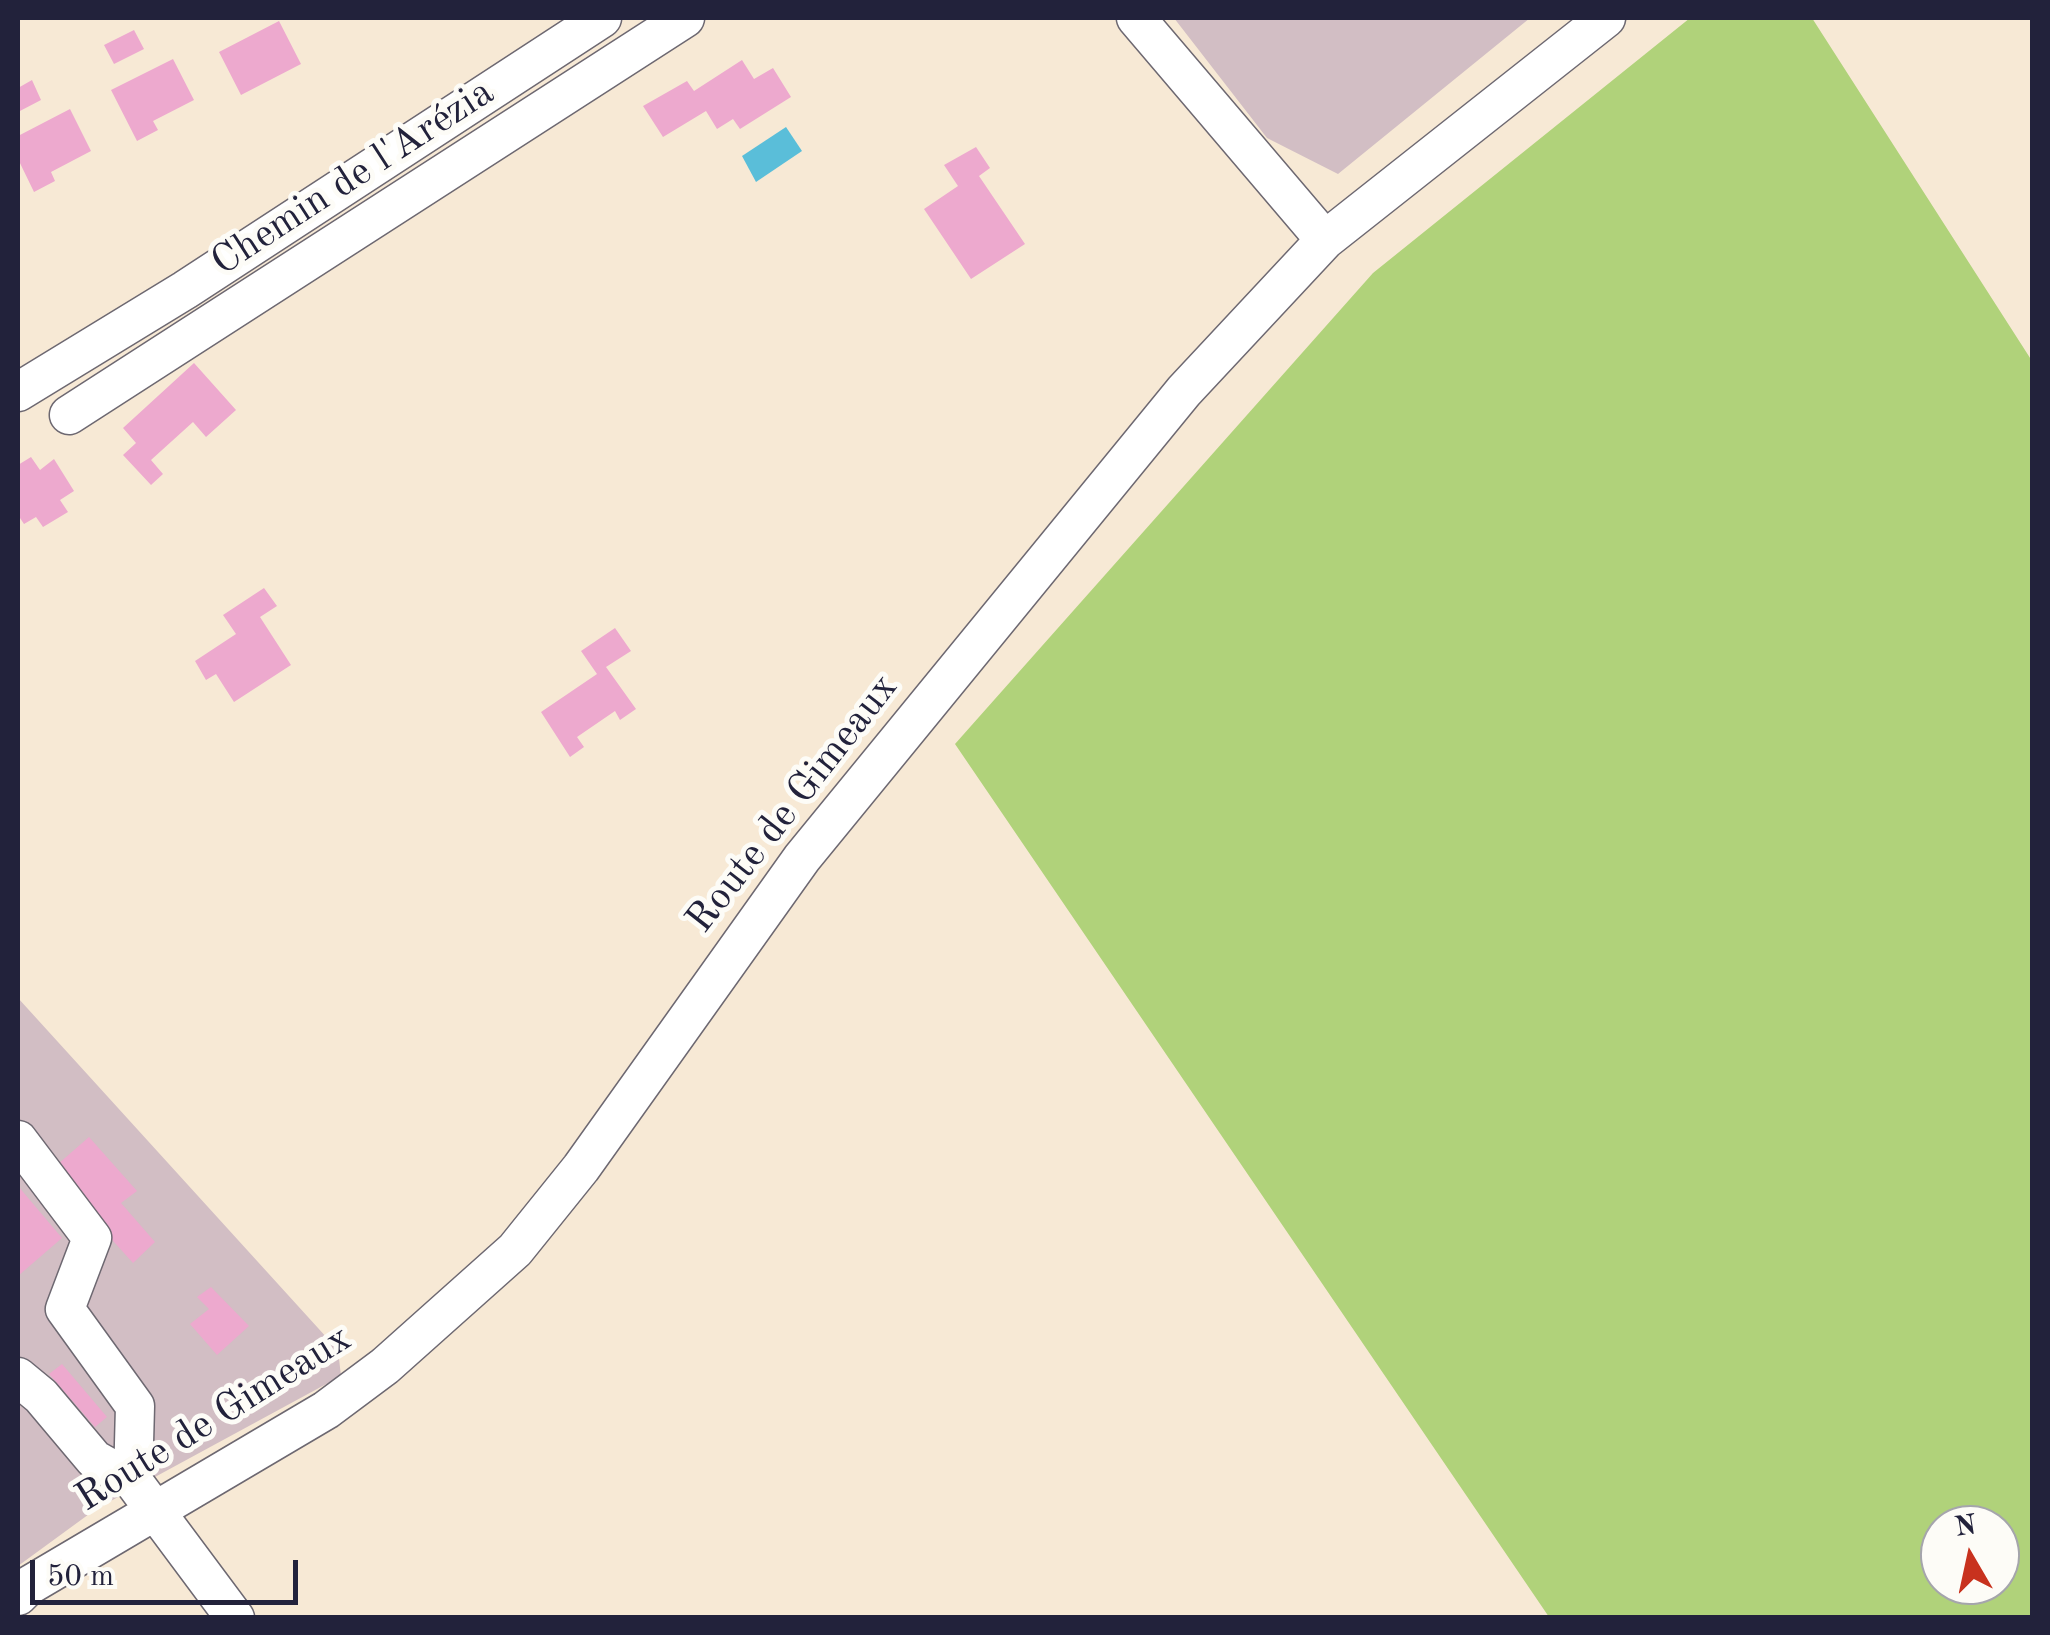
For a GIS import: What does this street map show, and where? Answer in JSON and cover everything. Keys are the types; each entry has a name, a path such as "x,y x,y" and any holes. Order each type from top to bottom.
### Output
{"street":[{"path":"18,392 216,270 602,18"},
{"name":"Chemin de l'Arézia","path":"69,414 686,18"},
{"path":"1136,18 1325,240"},
{"name":"Route de Gimeaux","path":"18,1596 28,1586 326,1410 384,1366 515,1250 581,1168 802,858 1184,392 1325,240 1606,18"},
{"path":"18,1140 92,1238 65,1309 135,1406 133,1481"},
{"path":"18,1377 41,1396 94,1459 133,1481 236,1618"}],"shaded area":[{"path":"1174,18 1530,18 1338,174 1267,138"},
{"path":"18,998 338,1350 341,1376 96,1509 18,1566"}],"green space":[{"path":"1690,18 1812,18 2032,361 2032,1617 1549,1617 955,744 1373,273"}],"water":[{"path":"786,127 802,151 756,182 742,156"}],"building":[{"path":"279,21 301,64 241,95 219,52"},
{"path":"134,30 144,49 114,64 104,45"},
{"path":"173,59 194,100 153,121 158,130 137,141 111,90"},
{"path":"742,60 754,79 773,68 791,97 740,129 733,119 717,129 706,111 663,137 643,106 687,81 694,91"},
{"path":"32,80 41,100 18,112 18,88"},
{"path":"70,109 91,151 51,172 55,181 34,192 18,159 18,136"},
{"path":"976,147 990,168 979,176 1025,244 971,279 924,209 958,186 944,165"},
{"path":"194,363 236,410 206,437 193,422 151,460 163,474 151,485 123,455 136,443 123,428"},
{"path":"31,457 40,470 54,459 74,491 60,500 68,512 43,527 36,517 24,524 18,515 18,465"},
{"path":"264,588 277,606 260,617 291,665 234,702 216,674 206,680 195,661 236,634 223,615"},
{"path":"615,628 631,651 606,667 636,709 620,720 615,711 577,737 584,747 570,757 541,712 597,674 581,651"},
{"path":"89,1137 137,1191 121,1203 155,1242 133,1263 50,1171"},
{"path":"18,1186 62,1238 18,1276"},
{"path":"211,1287 249,1326 217,1355 190,1324 209,1309 197,1297"},
{"path":"62,1364 107,1417 95,1427 49,1374"}]}
